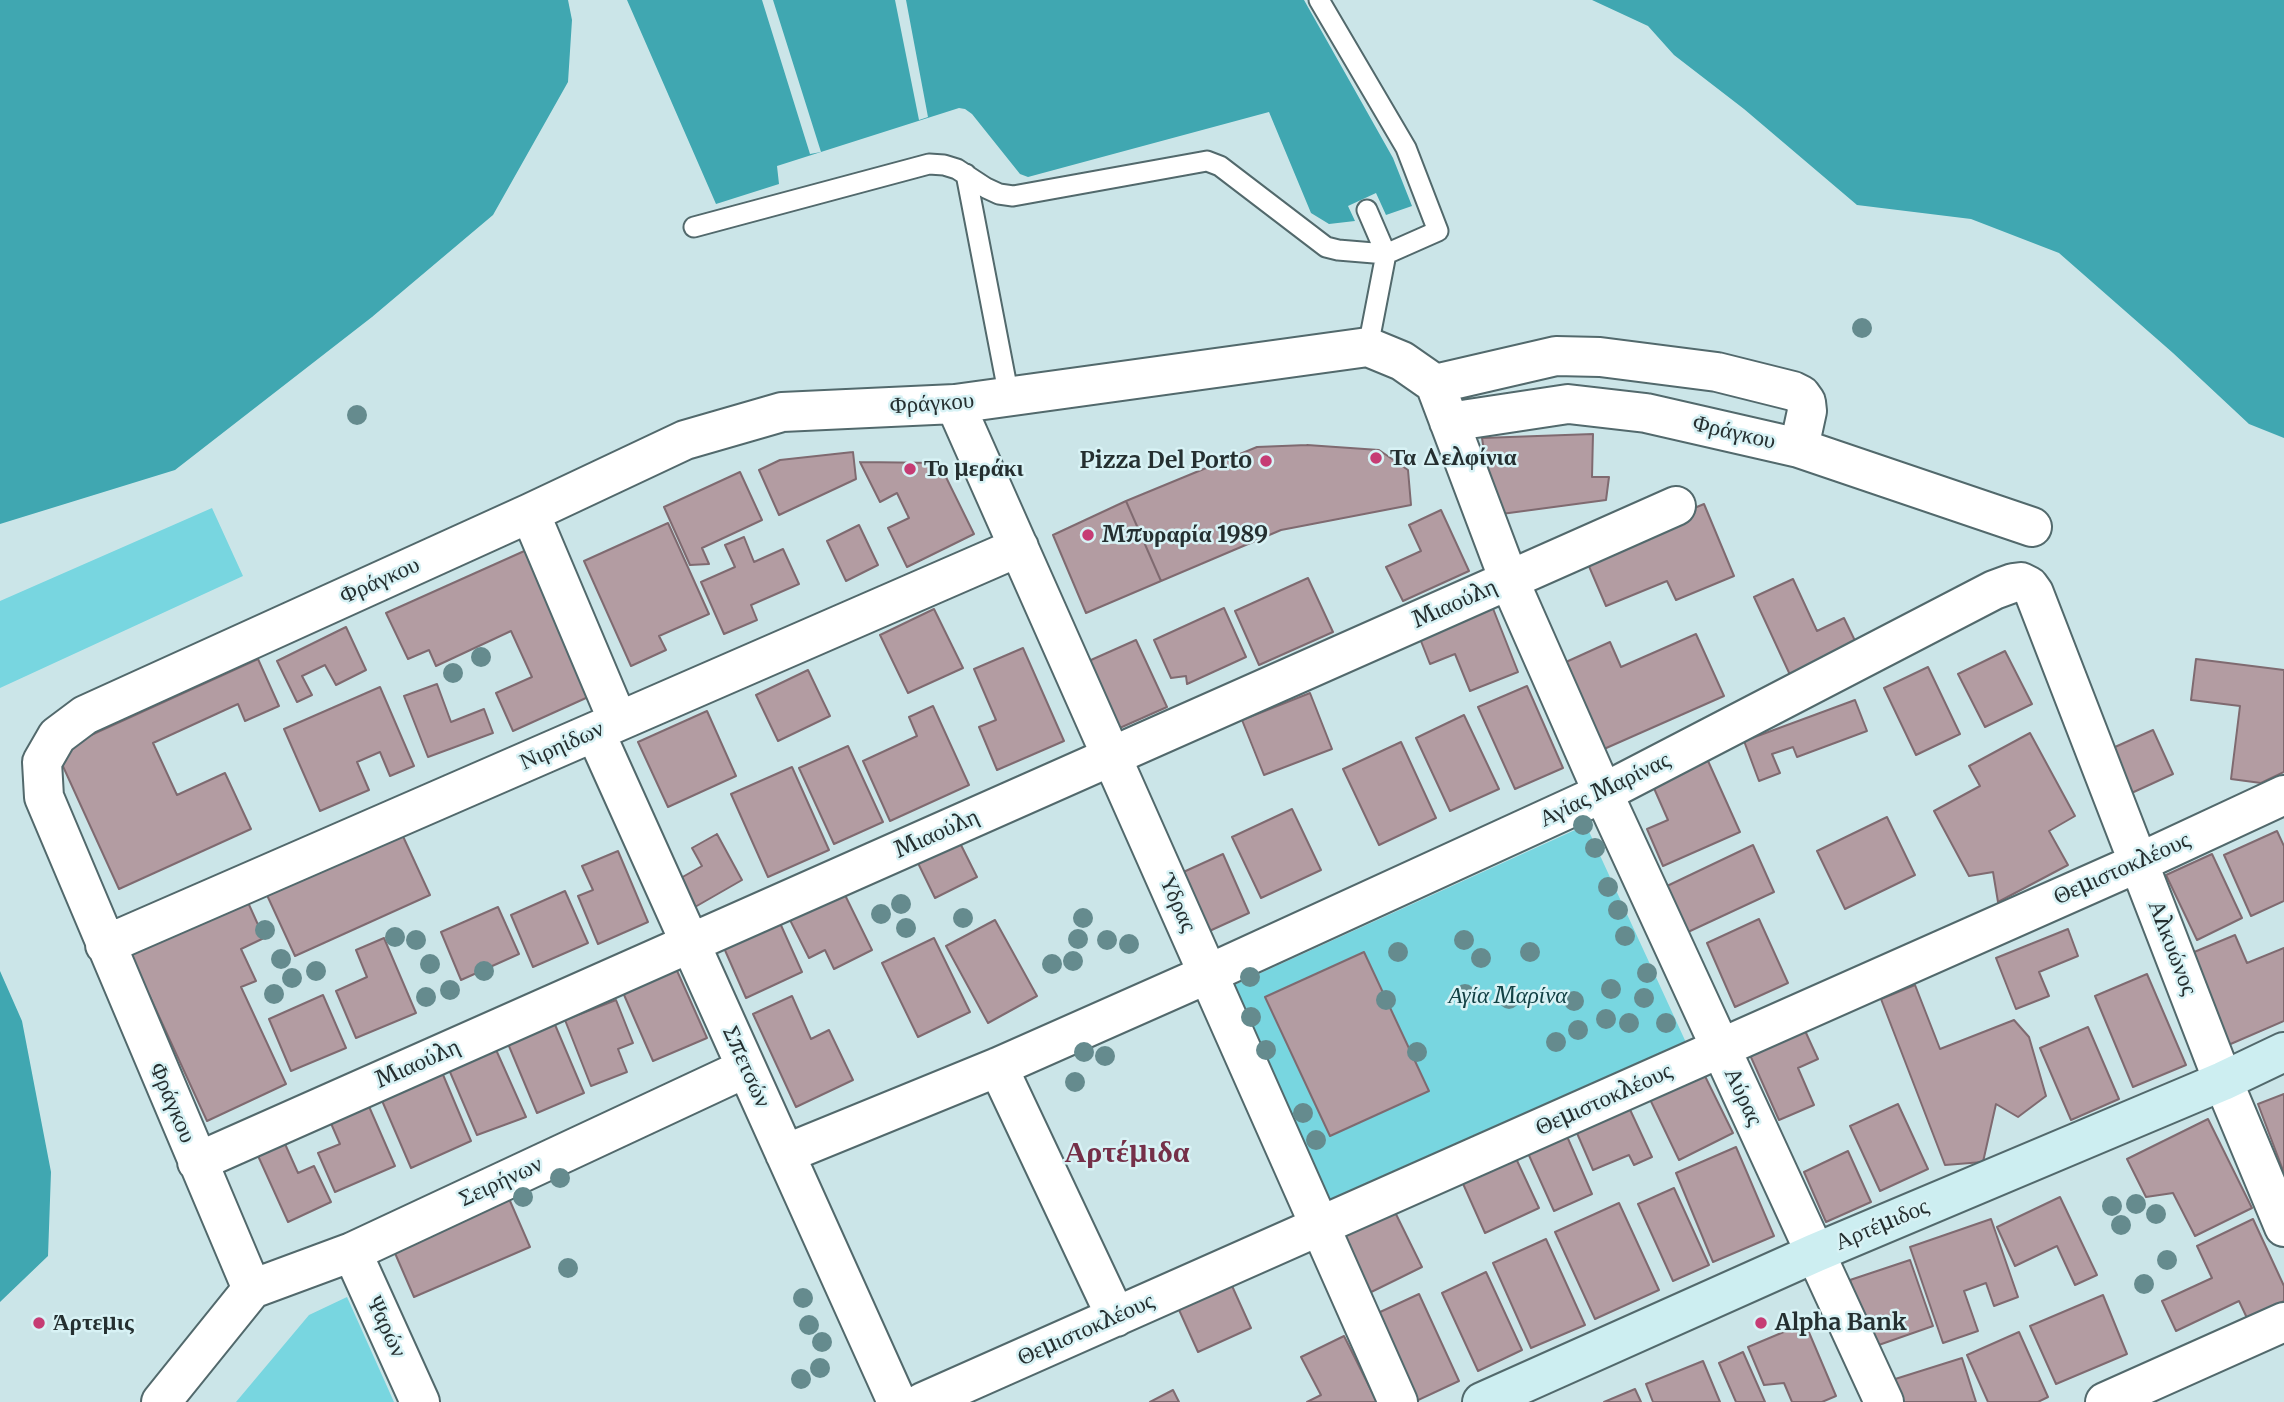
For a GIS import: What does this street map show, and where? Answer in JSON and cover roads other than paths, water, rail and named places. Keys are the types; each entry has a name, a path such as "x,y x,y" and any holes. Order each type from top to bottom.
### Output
{"main road":[{"name":"Αρτέμιδος","path":"1482,1402 1815,1253 2222,1081 2284,1052"}],"street":[{"name":"Φράγκου","path":"253,1289 44,797 42,762 57,736 85,715 685,440 782,412 955,404 1368,347"},
{"path":"1368,347 1402,361 1435,384 1449,422"},
{"name":"Φράγκου","path":"1435,384 1556,356 1600,356 1717,372 1793,391 1801,395 1806,402 1807,411 1799,449 1646,413 1568,404 1449,422"},
{"name":"Ύδρας","path":"955,404 1398,1402"},
{"name":"Αύρας","path":"1449,422 1509,580 1603,793 1884,1402"},
{"path":"1799,449 2032,527"},
{"name":"Μιαούλη","path":"197,1162 1676,506"},
{"name":"Σπετσών","path":"530,513 606,726 690,943 897,1402"},
{"name":"Νιρηίδων","path":"105,944 1019,547"},
{"name":"Αλκυώνος","path":"1994,590 2021,582 2029,586 2034,593 2140,862 2222,1081 2284,1227"},
{"name":"Αγίας Μαρίνας","path":"785,1154 998,1067 1603,793 1994,590"},
{"name":"Θεμιστοκλέους","path":"923,1402 2140,862 2284,795"},
{"path":"998,1067 1116,1317"},
{"name":"Σειρήνων","path":"253,1289 352,1252 746,1068"},
{"name":"Ψαρών","path":"352,1252 420,1402"},
{"path":"161,1402 253,1289"},
{"path":"2105,1402 2284,1322"}],"lane":[{"path":"694,227 924,164 944,165 966,174 999,194 1013,196 1203,161 1220,166 1326,247 1386,254 1438,231 1406,148 1318,0"},
{"path":"966,174 1009,397"},
{"path":"1367,210 1386,254 1368,347"}],"place":[{"name":"Τα Δελφίνια","path":"1376,458"},
{"name":"Pizza Del Porto","path":"1266,461"},
{"name":"Το μεράκι","path":"910,469"},
{"name":"Μπυραρία 1989","path":"1088,535"},
{"name":"Άρτεμις","path":"39,1323"},
{"name":"Alpha Bank","path":"1761,1323"}],"district":[{"name":"Αρτέμιδα","path":"1127,1154"}],"park label":[{"name":"Αγία Μαρίνα","path":"1508,996"}]}
